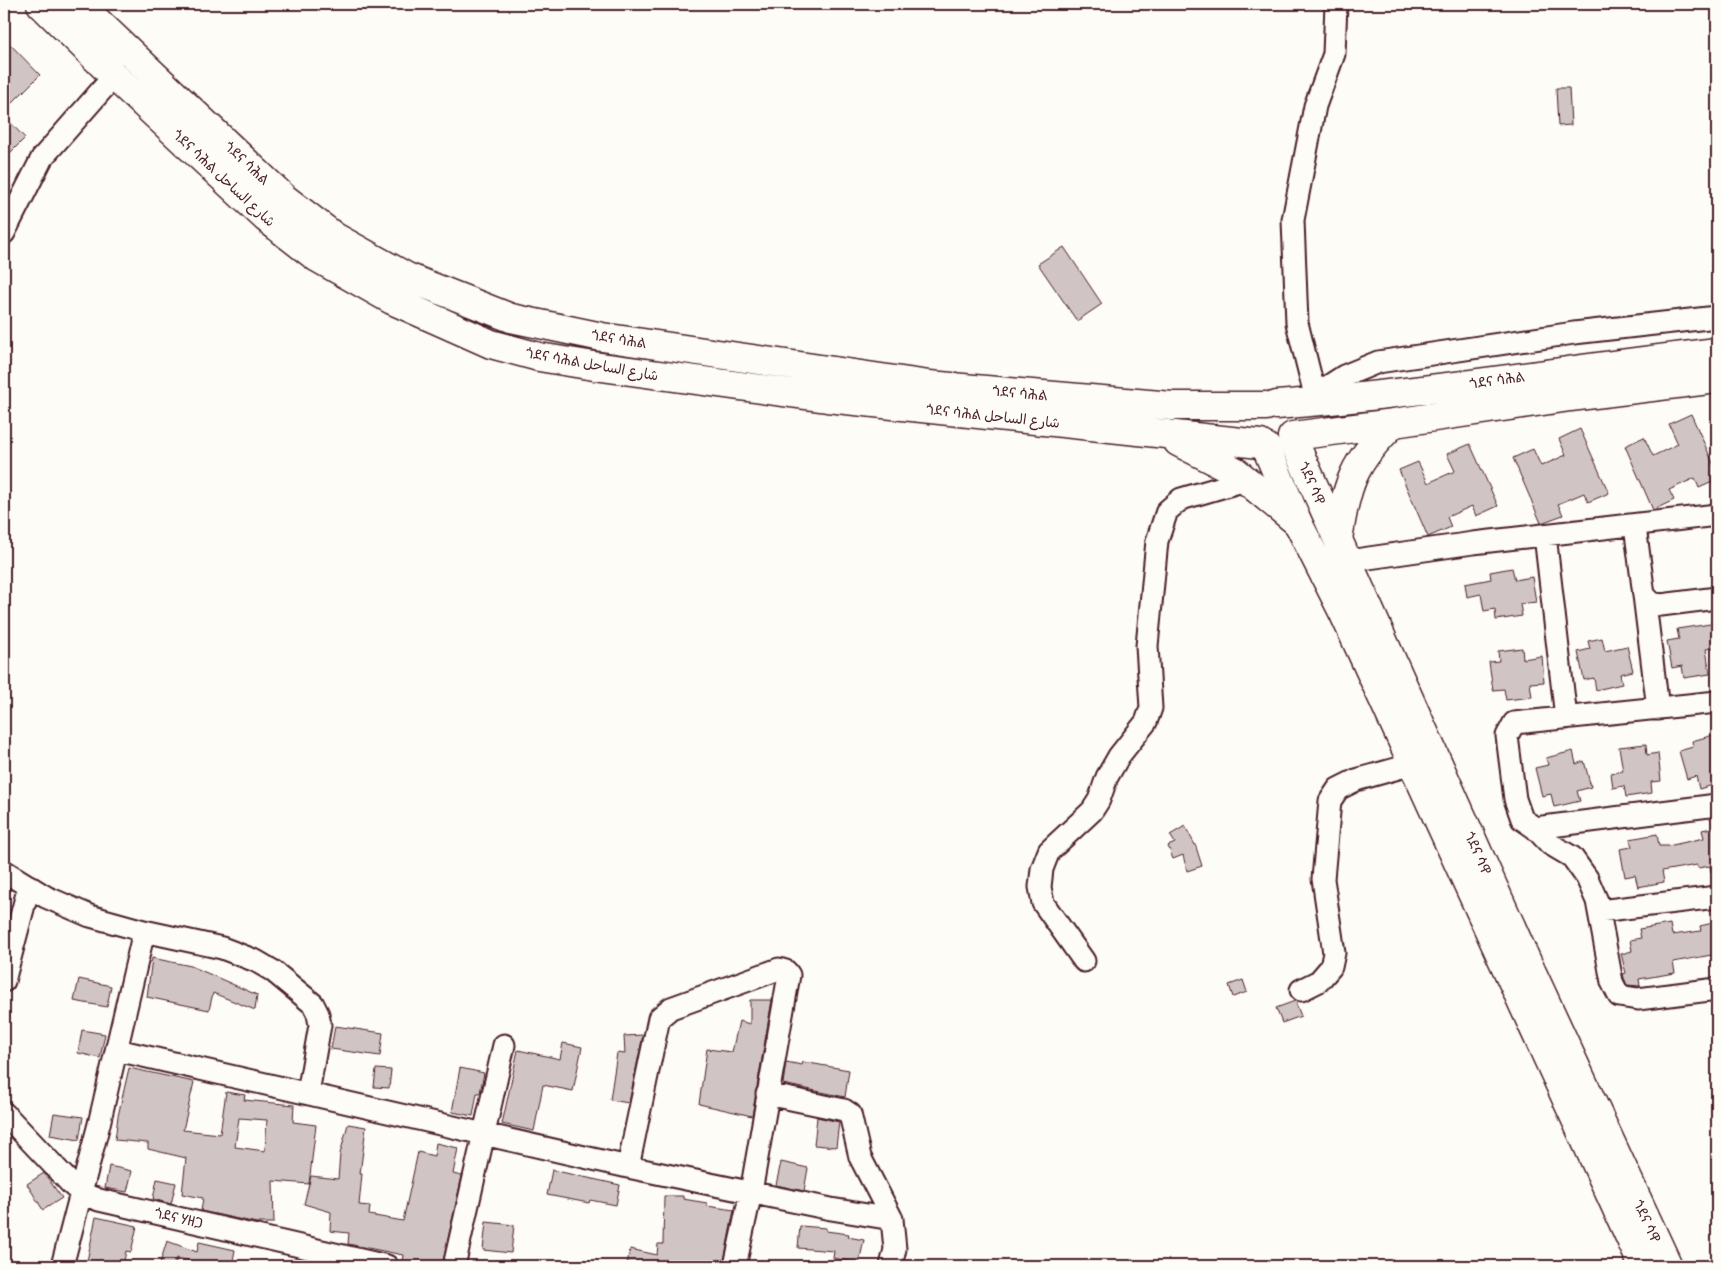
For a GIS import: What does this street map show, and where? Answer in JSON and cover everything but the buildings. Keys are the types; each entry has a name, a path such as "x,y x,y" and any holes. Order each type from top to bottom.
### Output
{"main road":[{"name":"ጎደና ሳሕል شارع الساحل","path":"41,4 114,76 266,218 316,257 392,300 491,344 539,357 594,366 871,390 1115,429 1263,446"},
{"name":"ጎደና ሳሕል","path":"79,4 284,198 335,237 406,277 510,318 545,326 871,390 929,385 1172,406 1290,402 1401,394 1579,368 1717,352"},
{"name":"ጎደና ሳሕል","path":"1263,446 1280,447 1292,436 1570,397 1717,379"},
{"path":"1115,429 1118,401"},
{"path":"1263,446 1252,433 1252,420 1260,409 1290,402 1288,412 1292,417 1294,429 1292,436"},
{"path":"1343,550 1343,505 1353,472 1372,444 1394,423"},
{"path":"1161,434 1235,471 1298,523"},
{"name":"ጎደና ሳዋ","path":"1292,436 1522,952 1668,1266"},
{"name":"ጎደና ሳዋ","path":"1263,446 1298,523 1344,614 1643,1266"}],"street":[{"path":"1290,402 1297,322 1293,220 1315,106 1334,54 1336,4"},
{"path":"4,233 42,158 58,136 114,76"},
{"path":"1290,402 1378,362 1574,332 1717,317"},
{"path":"1084,962 1043,903 1040,887 1042,869 1049,851 1092,812 1100,800 1107,778 1119,756 1146,722 1151,708 1148,636 1157,541 1167,511 1180,499 1246,480"},
{"path":"1343,550 1473,543 1635,526 1717,515"},
{"path":"1635,526 1658,709"},
{"path":"1545,536 1566,718"},
{"path":"1644,595 1652,603 1660,605 1717,598"},
{"path":"1717,702 1514,723 1507,736 1515,799 1522,819 1535,828 1550,844 1572,857 1587,878 1597,901 1612,982 1619,996 1638,999 1717,989"},
{"path":"1301,990 1319,981 1331,967 1334,953 1323,879 1330,800 1338,789 1356,780 1413,764"},
{"path":"1535,828 1717,805"},
{"path":"4,871 46,896 90,916 144,931 222,948 256,961 273,971 313,1004 318,1014 320,1026 308,1093"},
{"path":"4,981 29,886"},
{"path":"1599,911 1717,897"},
{"path":"62,1266 117,1050 144,931"},
{"path":"628,1167 659,1018 671,1008 779,969 786,971 789,975 751,1192 735,1266"},
{"path":"454,1266 504,1045"},
{"path":"117,1050 628,1167 892,1219"},
{"path":"767,1094 844,1110 850,1114 860,1157 892,1219 895,1249 891,1266"},
{"name":"ጎደና ሃዘጋ","path":"4,1113 81,1193 99,1200 387,1266"}]}
